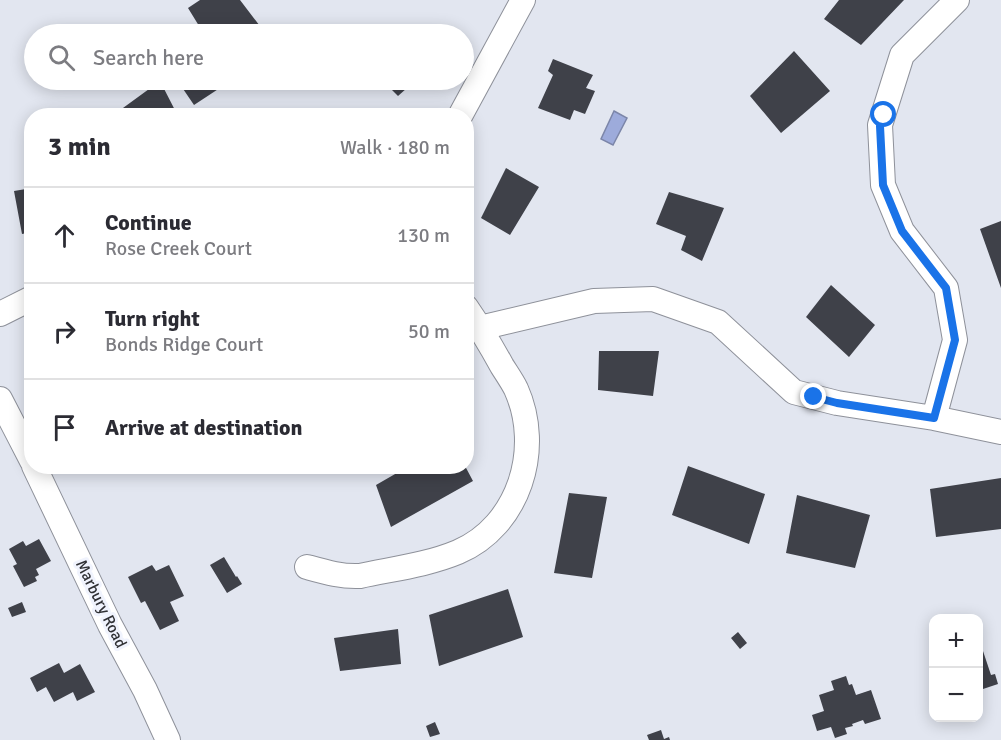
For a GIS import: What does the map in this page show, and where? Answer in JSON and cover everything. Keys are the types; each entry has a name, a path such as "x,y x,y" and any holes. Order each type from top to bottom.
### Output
{"street":[{"path":"464,108 523,0"},
{"path":"934,418 955,340 946,288 902,231 898,222 883,185 880,126 902,54 957,0"},
{"path":"480,328 594,301 653,298 718,322 794,392 837,403 934,418 1001,432"},
{"path":"0,314 24,302"},
{"path":"307,567 350,577 418,563 448,555 473,544 494,528 501,519 515,496 524,472 527,429 516,389 474,319"},
{"path":"0,399 24,446"},
{"name":"Marbury Road","path":"38,474 168,740"}],"water":[{"path":"614,111 627,118 613,145 601,139"}],"building":[{"path":"200,0 240,0 258,24 198,24 188,8"},
{"path":"839,0 904,0 861,45 824,19"},
{"path":"794,51 830,91 781,133 750,96"},
{"path":"553,59 593,75 586,88 595,91 585,114 574,110 570,120 538,108 553,75 548,71"},
{"path":"148,90 165,90 174,108 123,108"},
{"path":"184,90 217,90 194,105"},
{"path":"392,90 405,90 398,96"},
{"path":"506,168 539,187 510,235 481,218"},
{"path":"24,189 24,234 22,234 14,191"},
{"path":"669,192 724,208 702,261 681,250 686,236 656,224"},
{"path":"1001,221 1001,288 980,229"},
{"path":"831,285 875,325 849,357 806,317"},
{"path":"599,351 659,351 653,396 598,390"},
{"path":"688,466 765,494 749,544 672,515"},
{"path":"395,474 469,474 473,481 391,527 376,485"},
{"path":"1001,478 1001,529 936,537 930,489"},
{"path":"569,493 607,497 592,578 554,573"},
{"path":"797,495 870,515 855,568 786,553"},
{"path":"39,539 51,561 36,569 39,575 35,577 37,581 24,587 13,566 17,564 9,549 23,541 26,546"},
{"path":"224,557 242,584 227,593 210,565"},
{"path":"152,565 156,571 169,565 184,596 170,602 179,621 160,630 145,601 141,603 128,577"},
{"path":"508,589 523,637 439,666 429,615"},
{"path":"22,602 26,612 12,617 8,608"},
{"path":"398,629 401,664 340,671 334,638"},
{"path":"738,632 747,643 740,649 731,638"},
{"path":"983,651 991,675 995,674 998,684 983,689"},
{"path":"59,663 64,673 80,664 95,692 77,701 73,692 54,702 46,687 37,692 30,678"},
{"path":"846,676 856,695 871,690 881,719 865,724 863,720 852,724 853,726 845,728 847,734 835,738 831,727 817,731 812,715 824,711 819,695 834,690 831,681"},
{"path":"435,722 440,734 430,737 426,726"},
{"path":"661,730 664,739 669,737 670,740 649,740 647,735"}],"route":[{"path":"814,397 837,403 934,418 955,340 946,288 902,231 883,185 880,126 884,115"}]}
